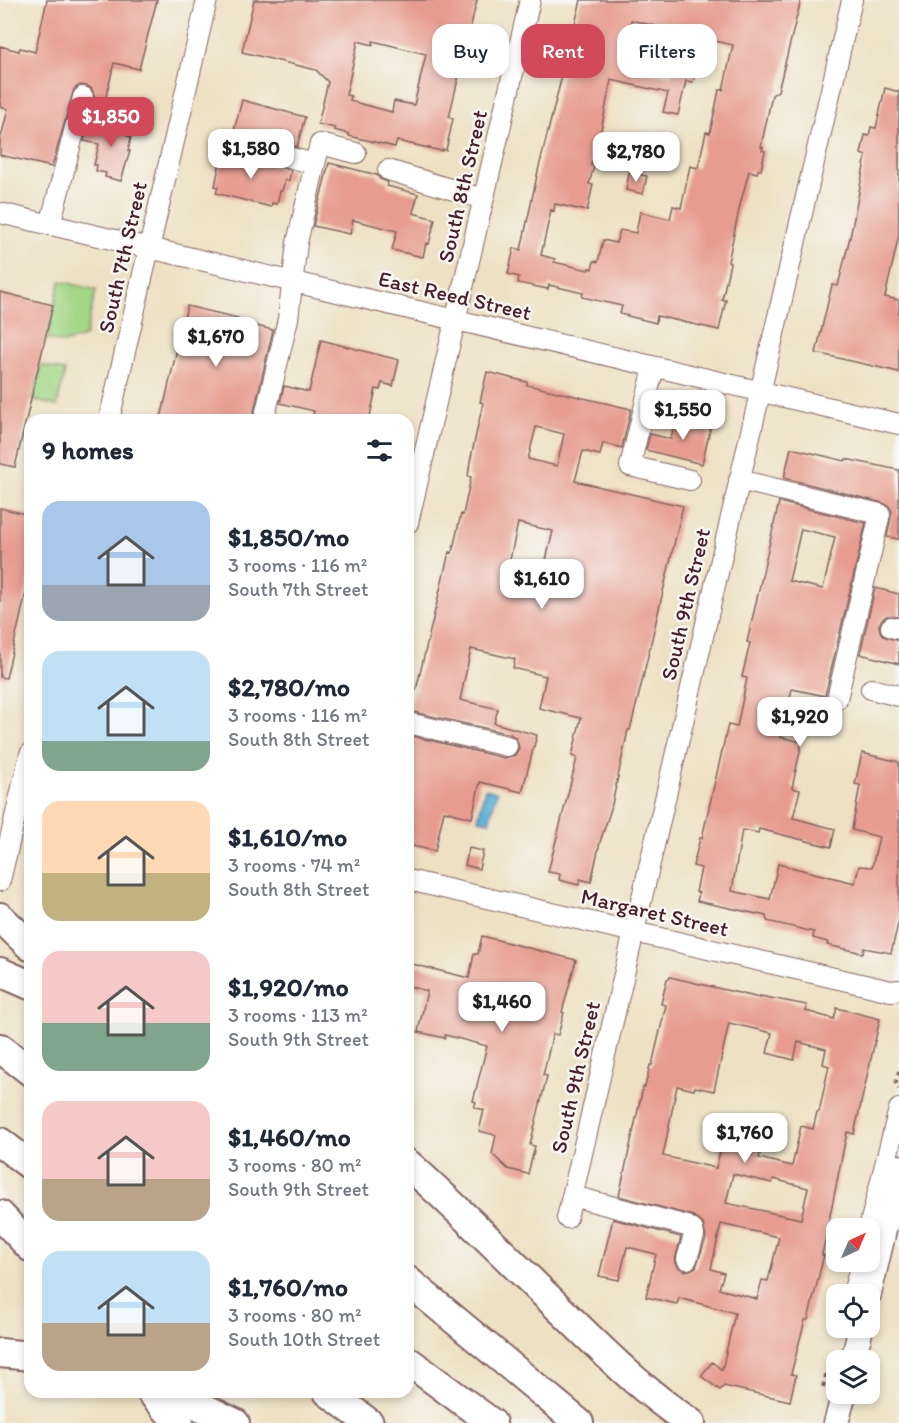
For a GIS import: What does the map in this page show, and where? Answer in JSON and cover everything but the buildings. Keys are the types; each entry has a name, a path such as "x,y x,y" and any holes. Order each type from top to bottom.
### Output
{"highway":[{"path":"0,917 24,940"},
{"path":"0,972 24,982"},
{"path":"0,1142 24,1160"},
{"path":"414,1169 608,1356 638,1383 691,1423"},
{"path":"0,1215 24,1241"},
{"path":"414,1286 579,1423"},
{"path":"0,1353 24,1355"},
{"path":"414,1365 492,1423"},
{"path":"156,1398 179,1423"},
{"path":"183,1398 235,1423"},
{"path":"336,1398 369,1423"}],"main road":[{"path":"871,1284 898,1177"},
{"path":"834,1404 836,1423"}],"street":[{"name":"South 7th Street","path":"110,414 207,0"},
{"name":"South 8th Street","path":"414,497 530,0"},
{"name":"South 9th Street","path":"567,1218 852,0"},
{"path":"50,225 83,97"},
{"path":"234,143 315,164"},
{"path":"265,414 288,319 297,243 320,144 356,153"},
{"path":"388,170 483,199"},
{"name":"East Reed Street","path":"0,213 899,424"},
{"path":"654,367 630,466 690,480"},
{"path":"739,480 880,514 837,699"},
{"path":"871,689 899,696"},
{"path":"414,724 507,746"},
{"path":"0,881 24,796"},
{"name":"Margaret Street","path":"414,881 896,993"},
{"path":"872,1218 899,1109"},
{"path":"572,1196 687,1226 693,1230 694,1235 687,1259"}],"path":[{"path":"899,1071 896,1083 899,1089"}],"green space":[{"path":"60,281 96,290 85,337 63,343 47,339"},
{"path":"41,365 65,371 57,406 33,400"}],"water":[{"path":"485,789 497,792 489,822 478,819"}]}
